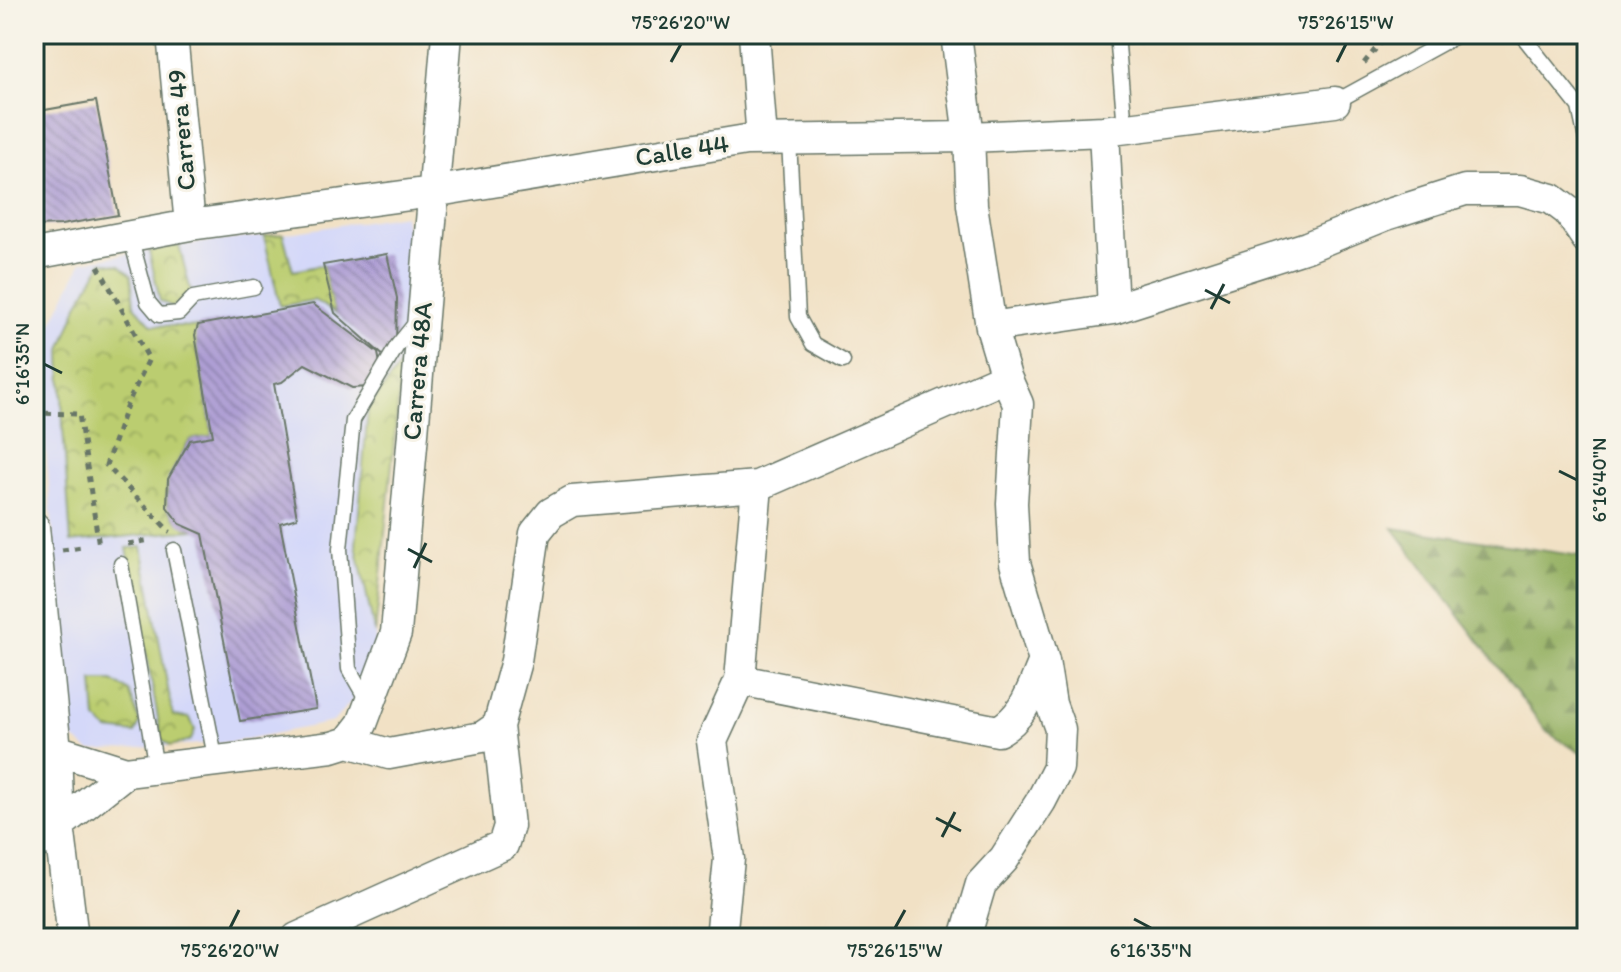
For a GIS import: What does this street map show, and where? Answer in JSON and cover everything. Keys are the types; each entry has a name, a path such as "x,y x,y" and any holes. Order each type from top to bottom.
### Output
{"street":[{"name":"Carrera 49","path":"172,34 190,225"},
{"name":"Carrera 48A","path":"348,742 362,724 396,633 447,34"},
{"path":"754,34 775,140"},
{"path":"956,34 969,137 972,205 991,327 1018,404 1012,503 1015,563 1060,729 1058,768 1004,859 981,884 965,938"},
{"name":"Calle 44","path":"34,254 190,225 432,192 746,140 969,137 1115,130 1335,102"},
{"path":"1113,309 1115,130"},
{"path":"991,327 1113,309 1307,247 1386,215 1465,190 1520,190 1552,199 1568,211 1587,239"},
{"path":"297,938 503,845 509,826 498,726 516,661 535,533 551,513 572,501 757,486 1006,377"},
{"path":"721,938 729,859 712,741 740,680 757,486"},
{"path":"34,527 56,750 59,825 73,938"},
{"path":"740,680 998,731 1011,724 1023,709 1044,661"},
{"path":"56,750 126,772 332,747 348,742 389,754 482,737 498,726"},
{"path":"34,845 126,772"}],"lane":[{"path":"1115,130 1117,34"},
{"path":"1335,102 1459,34"},
{"path":"1521,34 1579,107 1587,144"},
{"path":"775,140 798,317 813,344 843,361"},
{"path":"130,236 148,302 159,315 179,313 193,298 254,287"},
{"path":"368,703 349,669 340,549 353,420 397,346 421,316"},
{"path":"174,543 216,762"},
{"path":"121,564 156,768"}],"path":[{"path":"87,244 102,277 149,359 127,405 106,465 174,543"},
{"path":"34,413 79,414 99,546"},
{"path":"128,544 150,540"},
{"path":"61,550 82,547"}],"shaded area":[{"path":"404,215 412,270 371,679 333,722 232,742 90,751 73,738 68,719 38,351 82,262 179,245 283,234"}],"green space":[{"path":"283,234 293,271 323,265 335,313 314,300 280,306 264,236"},
{"path":"179,245 191,292 173,307 160,301 149,251"},
{"path":"102,262 120,265 131,275 134,305 152,325 197,327 197,345 213,436 190,440 176,464 167,489 170,511 193,530 71,542 61,350 79,303"},
{"path":"402,362 375,634 356,545 368,409"},
{"path":"1393,528 1587,557 1587,757 1547,732"},
{"path":"142,547 173,716 190,718 195,730 191,740 171,746 162,740 127,548"},
{"path":"93,681 112,681 129,691 140,723 135,733 108,730 96,719"}],"building":[{"path":"34,96 39,111 96,101 118,215 61,225 34,226"},
{"path":"387,254 397,298 396,345 387,359 335,313 323,265"},
{"path":"313,304 378,353 381,369 368,387 352,388 305,364 282,382 274,384 297,518 280,523 316,709 240,721 203,534 180,524 167,507 168,479 190,440 213,436 195,335 198,325"}]}
